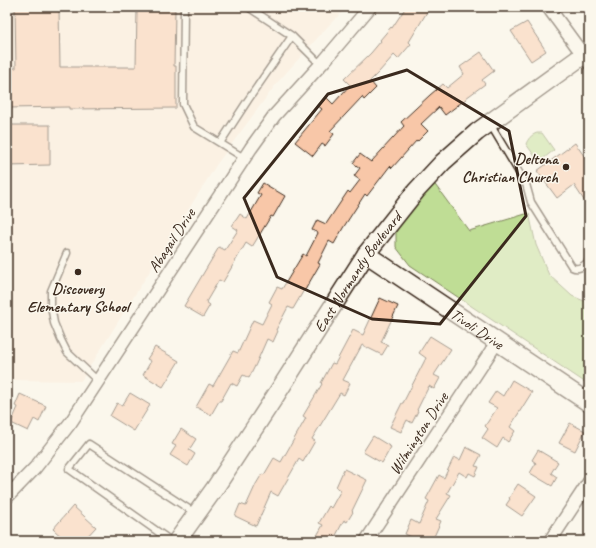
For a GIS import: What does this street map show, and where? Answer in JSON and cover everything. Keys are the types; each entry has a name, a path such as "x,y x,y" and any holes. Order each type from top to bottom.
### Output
{"street":[{"name":"Abagail Drive","path":"7,497 35,468 71,422 244,158 274,116 321,65 370,7"},
{"path":"548,7 587,56"},
{"name":"East Normandy Boulevard","path":"177,541 276,395 366,254 416,191 443,162 489,123 520,100 587,56"},
{"name":"Tivoli Drive","path":"366,254 589,403"},
{"name":"Wilmington Drive","path":"366,541 497,342"},
{"path":"550,541 589,482"}],"lane":[{"path":"184,7 183,104 194,127 244,158"},
{"path":"248,7 292,36 321,65"},
{"path":"220,143 292,36"},
{"path":"489,123 526,184 531,202 572,267 578,269 589,261"},
{"path":"67,253 51,290 51,305 54,323 68,352 98,381"},
{"path":"171,541 69,469 89,444 196,514"}],"highlighted area":[{"path":"407,70 509,131 526,216 440,324 372,319 277,277 244,198 328,94"}],"shaded area":[{"name":"Discovery Elementary School","path":"7,7 348,7 331,23 277,83 217,164 81,381 7,380"}],"green space":[{"path":"537,133 542,133 554,150 539,162 526,144 530,137"},
{"path":"433,182 469,231 529,213 536,245 549,275 572,296 589,303 589,385 410,265 396,247 396,232 406,213"}],"building":[{"path":"15,7 59,7 60,67 136,67 137,9 175,10 174,66 176,66 176,108 7,108 7,68 16,68"},
{"path":"406,7 430,7 409,42 411,44 398,59 394,55 370,81 376,88 364,100 362,97 330,131 334,134 325,146 322,144 313,156 295,142 322,109 318,106 326,97 333,104 350,85 344,79 371,53 381,41 380,40 391,27 392,28"},
{"path":"527,22 546,51 531,61 511,31"},
{"path":"481,52 494,71 482,80 485,84 445,115 439,107 421,124 428,131 418,141 417,140 392,168 390,166 367,196 365,194 334,244 329,241 318,263 320,264 305,290 293,309 288,307 276,330 278,331 273,342 267,339 249,378 243,375 237,386 231,383 211,415 196,407 209,384 213,386 233,351 238,353 253,320 262,324 272,304 269,302 277,287 282,289 303,254 306,256 318,233 312,230 317,220 326,224 348,191 350,193 360,180 354,176 360,168 353,163 360,154 371,162 404,126 401,122 443,84 447,88 464,74 460,67"},
{"path":"7,125 50,125 50,165 7,166"},
{"name":"Deltona Christian Church","path":"575,143 589,163 589,208 574,185 557,198 537,171"},
{"path":"263,183 285,196 273,217 271,216 252,247 246,243 223,282 219,280 206,302 210,305 203,317 184,306 219,247 225,250 238,230 232,226 240,214 247,219 261,195 257,193"},
{"path":"380,298 398,306 381,342 388,345 382,355 362,345 343,380 350,383 344,395 340,393 312,439 315,441 303,462 299,459 278,496 271,492 256,526 235,516 240,504 246,506 256,484 262,474 264,475 274,458 281,462 306,418 303,416 322,384 321,383 332,363 335,364 353,330 363,335"},
{"path":"430,336 451,349 434,375 440,378 434,389 429,386 412,423 407,420 401,432 390,427 426,358 419,353"},
{"path":"155,347 179,361 163,387 143,375 151,361 147,359"},
{"path":"512,380 532,392 510,427 515,431 508,442 503,438 497,448 482,438 488,429 485,426 497,408 488,403 496,391 503,396"},
{"path":"130,393 150,405 134,431 110,416 117,403 122,406"},
{"path":"20,394 46,406 39,422 34,419 28,431 11,423 18,407 15,406"},
{"path":"570,423 585,431 575,451 559,443"},
{"path":"181,429 196,439 189,450 195,454 188,466 170,455 176,446 172,444"},
{"path":"373,436 391,447 382,463 363,452"},
{"path":"466,447 481,455 475,466 479,467 475,476 469,473 467,477 459,472 447,493 451,495 436,519 441,521 432,541 420,541 405,534 411,520 419,524 429,501 426,499 439,475 444,478 454,457 460,460"},
{"path":"538,450 558,462 551,473 557,477 552,486 530,473 536,463 532,460"},
{"path":"344,469 367,480 352,511 353,512 347,522 344,520 333,541 314,541 323,525 319,523 329,506 331,508 341,490 336,487"},
{"path":"518,484 536,496 522,516 506,505"},
{"path":"73,506 96,527 83,541 66,541 53,529"}],"place":[{"name":"Deltona Christian Church","path":"566,167"},
{"name":"Discovery Elementary School","path":"78,272"}]}
